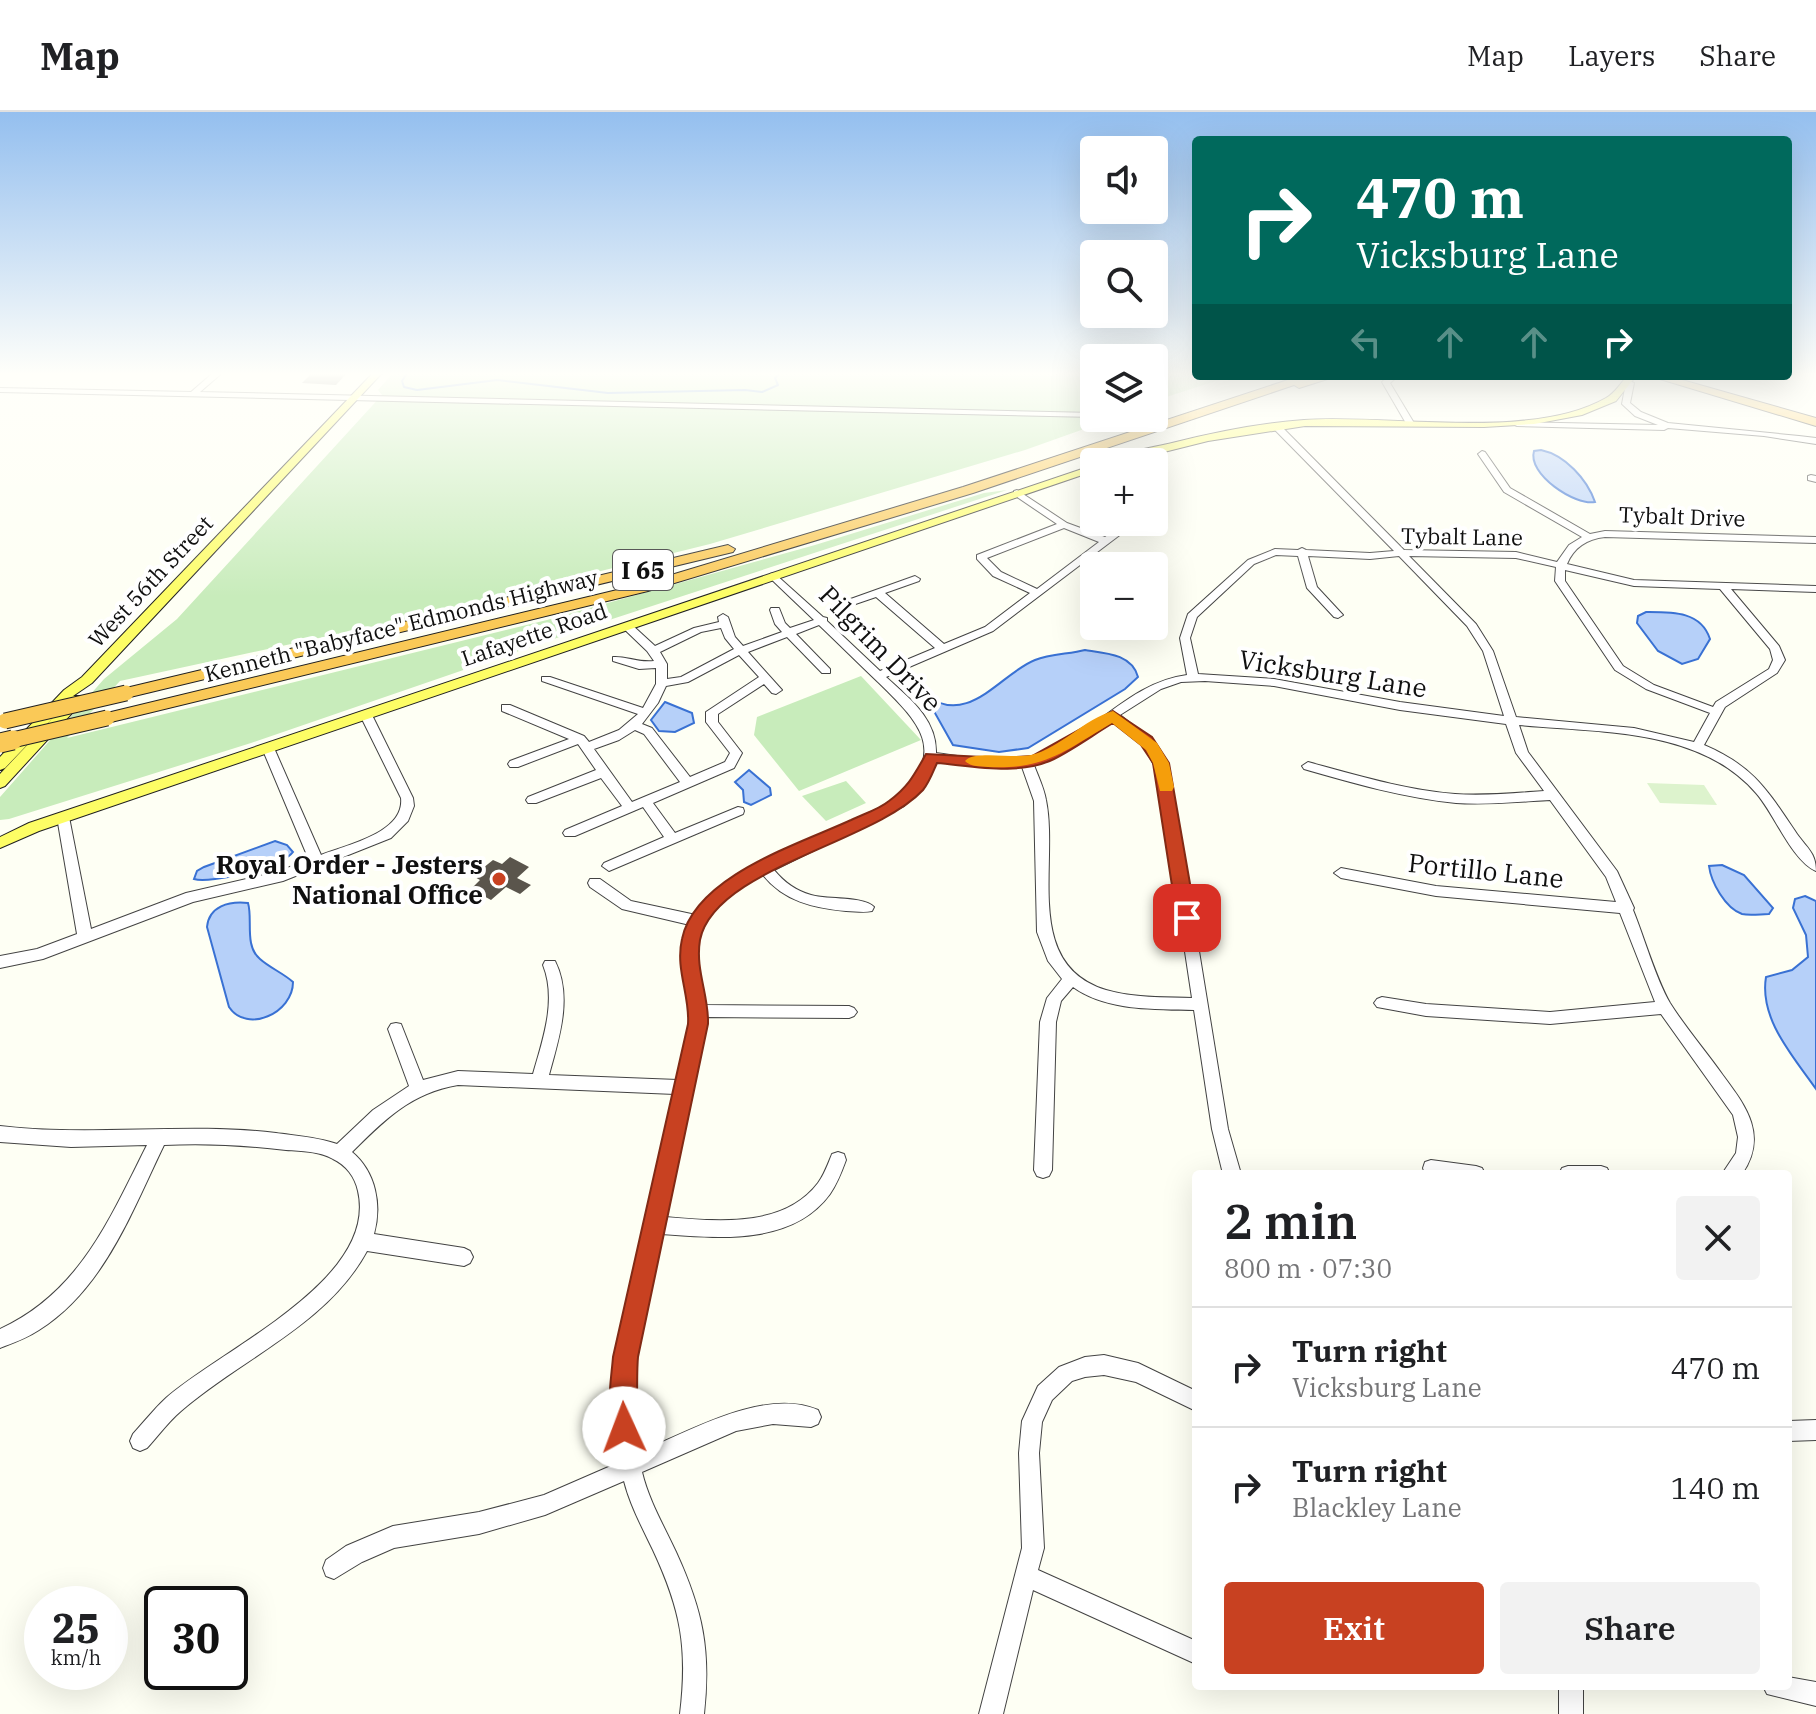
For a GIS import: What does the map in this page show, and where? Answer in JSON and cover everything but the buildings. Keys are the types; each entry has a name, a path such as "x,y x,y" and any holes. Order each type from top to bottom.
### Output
{"highway":[{"name":"Kenneth \"Babyface\" Edmonds Highway","path":"3,721 724,551 1061,448"},
{"name":"Kenneth \"Babyface\" Edmonds Highway","path":"0,743 643,588 886,516 1096,448"}],"main road":[{"name":"West 56th Street","path":"0,765 69,693 87,680 308,448"},
{"name":"Lafayette Road","path":"0,843 63,817 1080,473"},
{"name":"West 56th Street","path":"0,783 84,693 87,680"},
{"name":"Lafayette Road","path":"0,832 34,827"}],"street":[{"path":"1297,448 1477,631 1488,651 1522,753 1612,875 1665,1007 1740,1112 1747,1140 1736,1169"},
{"path":"1482,454 1507,490 1587,536"},
{"path":"1017,493 1064,525 1106,541"},
{"path":"1038,593 997,574 980,558 1064,525"},
{"path":"879,676 989,629 1113,536"},
{"name":"Tybalt Drive","path":"1563,565 1574,543 1587,536 1816,540"},
{"path":"1302,551 1312,588 1338,615"},
{"name":"Tybalt Lane","path":"1193,678 1185,638 1186,626 1194,614 1258,557 1275,552 1366,556 1516,555 1631,583 1816,589"},
{"path":"1563,565 1559,575 1563,586 1619,668 1650,687 1717,712"},
{"name":"Pilgrim Drive","path":"774,576 829,614 879,676 925,724 931,741 931,757"},
{"path":"662,683 684,680 740,650 915,579"},
{"path":"1697,747 1724,701 1773,671 1779,660 1775,648 1723,586"},
{"path":"878,593 943,649"},
{"path":"775,610 780,624 826,671"},
{"path":"653,651 724,621 727,634 776,690"},
{"path":"514,764 615,737 632,725 653,701 662,683 661,664 653,651 627,626"},
{"path":"617,659 639,666 661,664"},
{"path":"570,833 728,767 734,760 734,750 712,722 712,712 765,678"},
{"name":"Vicksburg Lane","path":"931,757 1027,762 1048,756 1166,683 1193,678 1268,680 1413,708 1646,734 1697,747 1731,763 1762,788 1795,842 1816,866"},
{"path":"546,679 643,712"},
{"path":"506,708 584,743 629,807"},
{"path":"0,962 38,955 191,897 278,877 386,835 406,813 404,788 366,715"},
{"path":"1113,715 1146,741 1161,763 1220,1129 1231,1170"},
{"path":"632,725 648,731 688,784"},
{"path":"268,748 317,862"},
{"path":"692,1714 698,1670 695,1630 685,1595 643,1506 631,1468 625,1444 622,1396 626,1357 699,1011 688,961 691,938 698,921 723,892 764,868 898,804 920,782 931,757"},
{"path":"1027,762 1040,801 1044,932 1051,954 1071,979 1084,988 1112,998 1200,1004"},
{"path":"1308,766 1401,790 1442,796 1482,799 1552,795"},
{"path":"532,800 604,772"},
{"path":"645,801 672,839"},
{"path":"609,866 738,811"},
{"path":"63,817 85,937"},
{"path":"764,868 780,887 797,897 822,903 867,907"},
{"name":"Portillo Lane","path":"1341,873 1436,891 1627,908"},
{"path":"595,883 627,905 698,921"},
{"path":"539,1081 554,1012 556,974 550,965"},
{"path":"1043,1170 1048,1022 1054,998 1071,979"},
{"path":"1382,1003 1426,1010 1550,1018 1665,1007"},
{"path":"699,1011 849,1012"},
{"path":"396,1029 418,1088"},
{"path":"339,1153 391,1103 418,1088 458,1078 684,1087"},
{"path":"0,1134 71,1141 160,1136 248,1137 320,1147 339,1153 356,1166 368,1190 369,1214 362,1241 351,1262 316,1301 173,1405 140,1441"},
{"path":"0,1339 47,1314 86,1276 160,1136"},
{"path":"654,1225 740,1229 768,1225 810,1202 827,1183 838,1160"},
{"path":"1431,1168 1446,1170"},
{"path":"362,1241 464,1257"},
{"path":"991,1714 1033,1548 1029,1453 1032,1421 1050,1388 1079,1369 1111,1365 1138,1373 1192,1399"},
{"path":"334,1568 380,1541 521,1513 569,1496 735,1421 773,1414 811,1417"},
{"path":"1792,1431 1816,1430"},
{"path":"1026,1576 1192,1651"},
{"path":"1792,1689 1816,1694"},
{"path":"1571,1690 1571,1714"}],"green space":[{"path":"334,448 1031,448 710,544 407,619 120,681 67,738 547,620 815,545 984,493 1007,490 600,623 251,743 0,820 0,797 104,679 177,619"},
{"path":"861,676 921,740 799,791 754,735 757,717"},
{"path":"846,781 866,803 826,821 802,796"},
{"path":"1647,783 1704,785 1717,805 1660,803"}],"water":[{"path":"1541,450 1558,457 1574,469 1595,502 1576,499 1554,487 1534,460 1534,451"},
{"path":"1646,612 1684,615 1700,623 1710,639 1698,659 1682,664 1658,651 1637,623 1638,616"},
{"path":"1085,650 1124,659 1135,669 1138,677 1125,689 1028,748 999,752 953,745 935,713 917,696 924,694 940,703 955,705 969,702 1035,660"},
{"path":"665,702 692,713 694,723 675,732 659,731 651,720"},
{"path":"749,770 770,788 771,795 751,805 744,802 743,790 735,782"},
{"path":"275,841 287,845 293,852 275,863 246,873 215,879 194,879 197,871 204,867"},
{"path":"1722,865 1744,875 1773,908 1769,914 1742,914 1730,906 1716,887 1709,866"},
{"path":"1805,896 1816,901 1816,1089 1780,1036 1765,993 1766,977 1792,970 1808,957 1806,935 1793,908 1795,899"},
{"path":"248,903 250,940 255,954 293,982 286,1003 268,1016 257,1019 237,1015 229,1007 207,927 212,914 221,906"}],"slow traffic":[{"path":"973,761 1015,763 1039,759 1113,715 1136,731 1158,756 1166,787"}],"place":[{"name":"Royal Order - Jesters National Office","path":"499,879"}],"route":[{"path":"624,1428 622,1396 626,1357 698,1024 699,1011 689,970 691,938 698,921 719,895 752,874 893,808 918,785 931,757 1002,763 1033,761 1048,756 1113,715 1136,731 1161,763 1187,918"}]}
